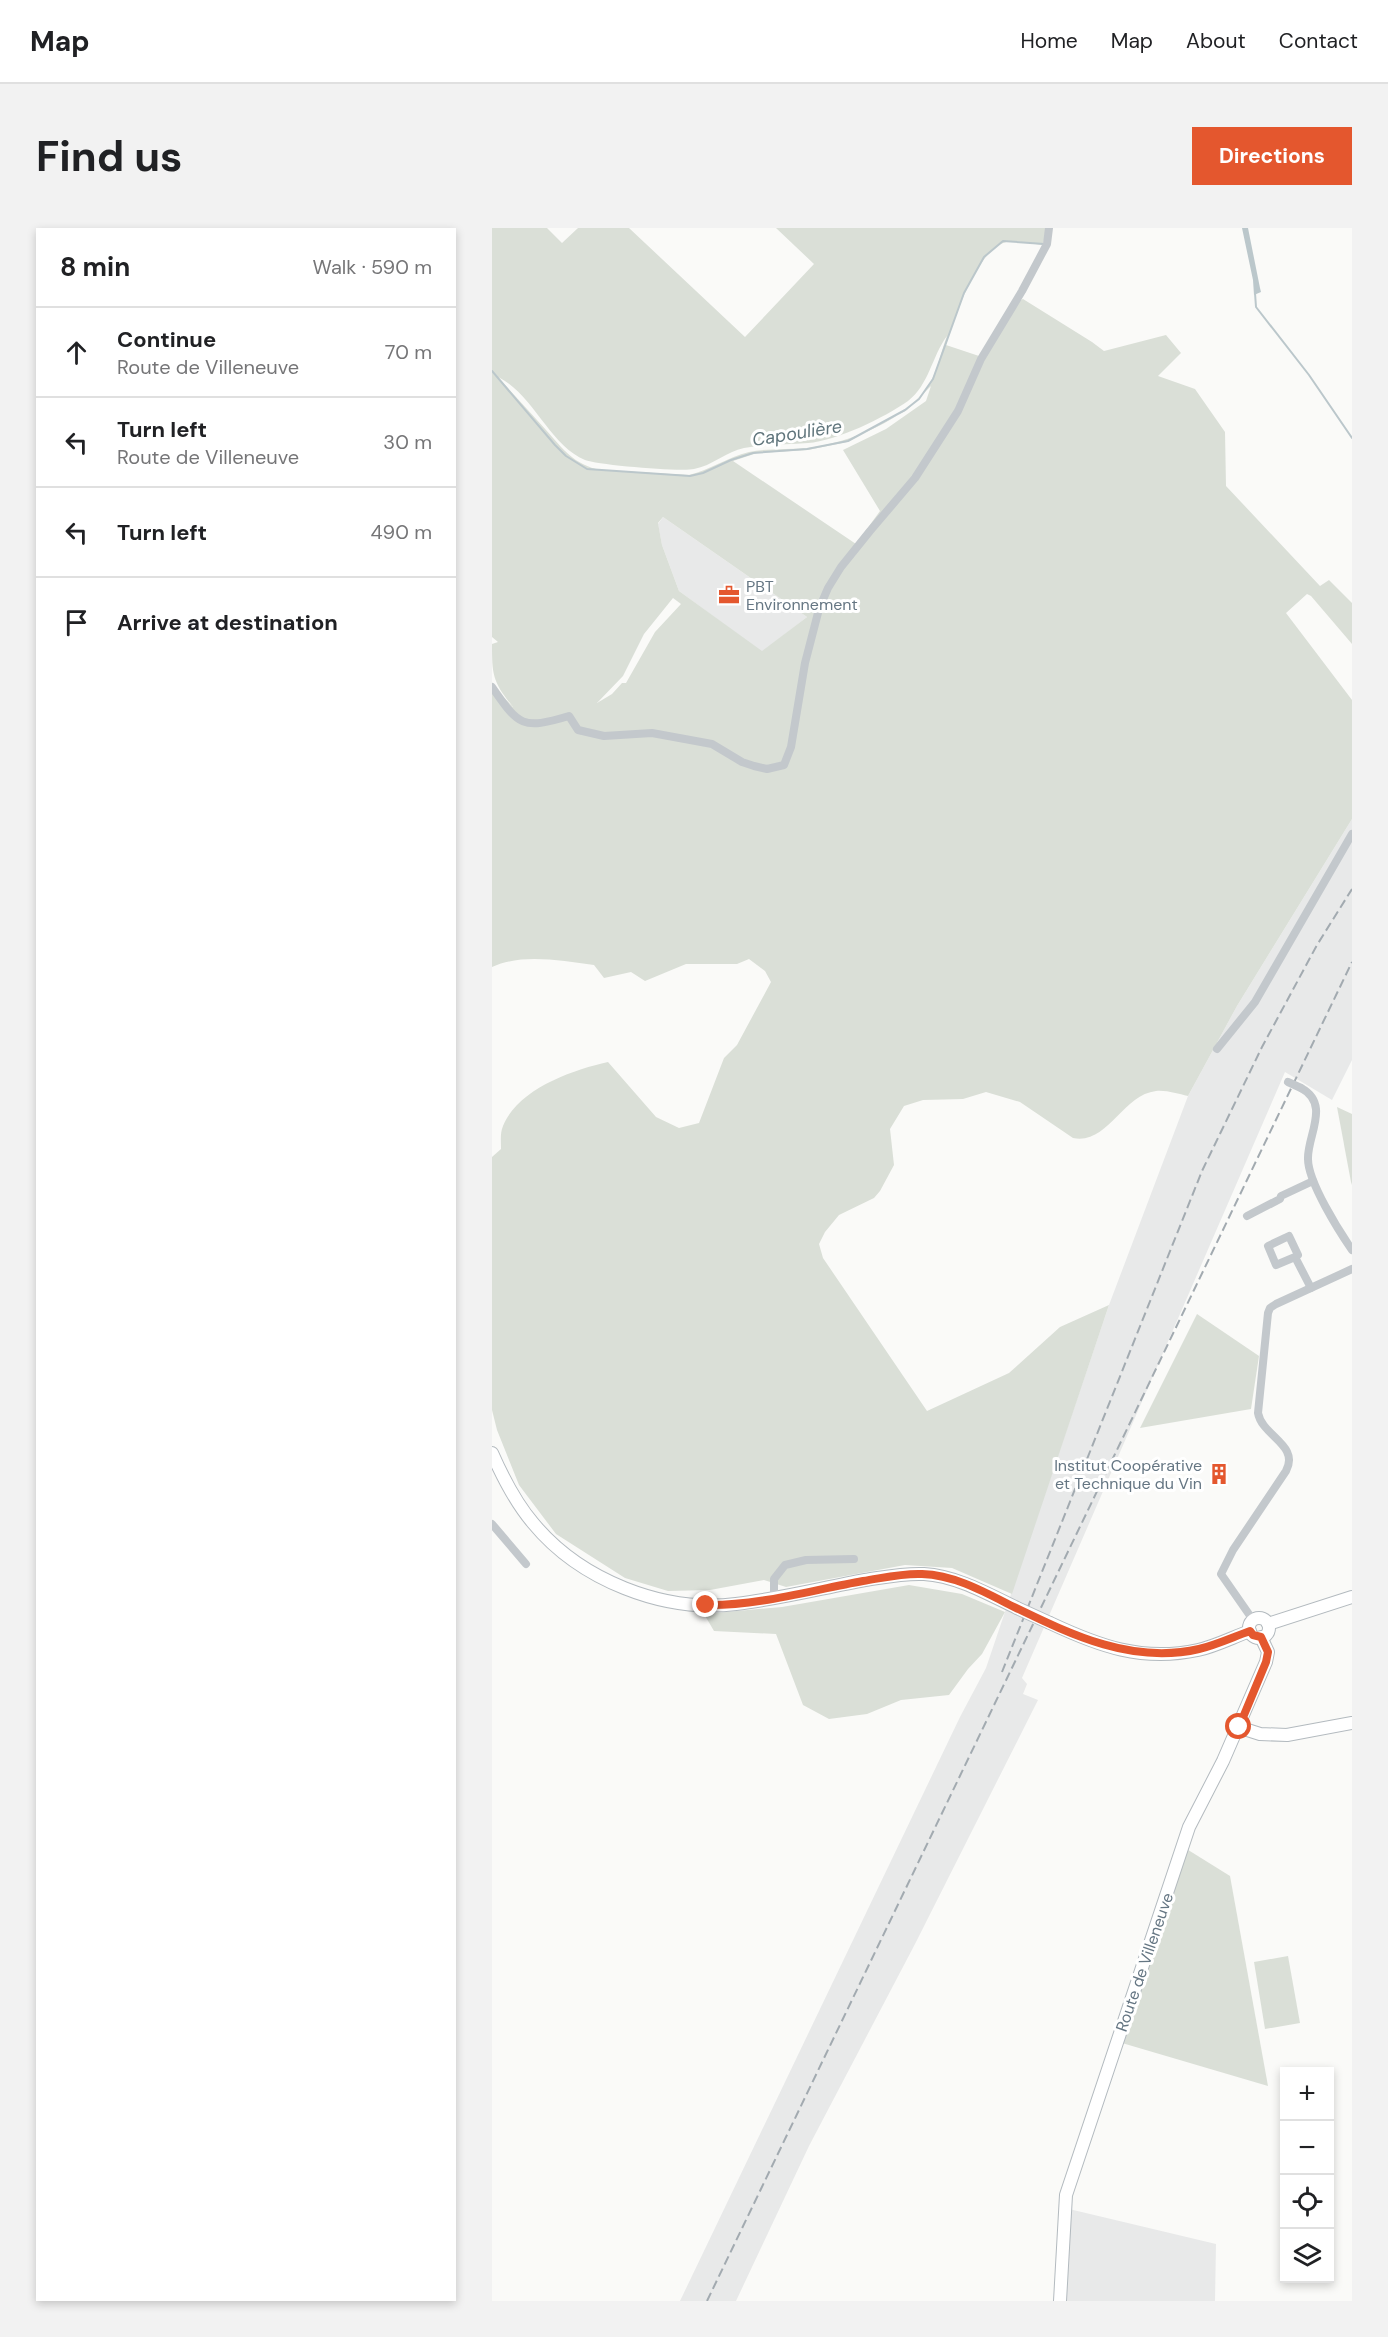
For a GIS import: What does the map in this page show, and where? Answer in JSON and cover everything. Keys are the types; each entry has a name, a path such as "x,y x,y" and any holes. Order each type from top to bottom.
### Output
{"street":[{"path":"492,687 517,719 526,723 543,724 569,716 578,729 604,736 652,733 712,744 742,762 754,766 767,769 784,765 791,747 805,663 819,609 828,588 875,523 915,478 958,411 981,358 1022,291 1047,244 1049,228"},
{"path":"1218,1049 1255,1002 1352,834"},
{"path":"1288,1082 1301,1088 1311,1098 1317,1117 1308,1155 1309,1171 1352,1250"},
{"path":"1247,1216 1313,1181"},
{"path":"1295,1257 1311,1288"},
{"path":"1255,1629 1221,1574 1233,1550 1288,1466 1289,1457 1285,1447 1262,1425 1258,1413 1268,1313 1270,1308 1276,1304 1352,1269"},
{"path":"492,1453 514,1498 533,1524 567,1556 606,1580 647,1595 691,1604 735,1604 894,1576 923,1574 957,1581 1106,1647 1148,1654 1198,1650 1255,1629 1268,1631 1268,1624 1352,1597"},
{"path":"492,1524 526,1564"},
{"path":"774,1597 774,1579 785,1565 806,1560 854,1559"},
{"name":"Route de Villeneuve","path":"1060,2301 1066,2195 1189,1827 1239,1727 1266,1662 1268,1652 1255,1629"},
{"path":"1239,1727 1260,1734 1287,1735 1352,1723"}],"shaded area":[{"path":"492,228 547,228 562,243 578,228 629,228 745,337 814,264 776,228 1046,228 1043,245 1011,241 991,251 974,274 946,345 979,356 1013,304 1023,299 1104,351 1166,335 1181,353 1158,376 1195,389 1225,432 1226,486 1320,586 1329,580 1352,603 1352,644 1307,594 1286,613 1352,700 1352,819 1237,1006 1188,1096 1160,1091 1144,1094 1106,1127 1085,1138 1073,1138 1020,1102 986,1092 963,1099 923,1100 904,1106 890,1129 894,1165 880,1191 874,1198 839,1215 825,1232 819,1244 823,1258 927,1411 1009,1373 1060,1327 1109,1305 1012,1594 952,1568 905,1565 786,1587 764,1580 710,1590 668,1591 625,1578 556,1534 519,1485 497,1430 492,1410 492,1157 501,1149 503,1126 510,1113 533,1092 563,1076 608,1062 656,1117 679,1128 699,1123 724,1058 737,1045 771,982 765,971 749,959 737,964 686,964 645,981 631,972 604,978 594,965 555,960 516,960 492,967 492,685 513,707 495,678 492,644 498,642 492,637","holes":["947,336 930,383 920,396 896,416 907,410 931,386 926,401 886,429 843,450 880,511 856,544 733,461 757,453 808,450 847,442 868,431 841,441 808,448 749,452 689,475 601,470 583,464 570,455 498,377 521,395 562,444 585,460 621,466 686,470 701,467 744,448 819,441 846,433 873,421 898,408 915,394 926,379","663,517 807,617 762,651 679,591 662,545 658,523","673,598 681,604 655,632 626,683 622,683 612,694 597,703 623,676 644,634"]},
{"path":"1242,228 1248,228 1261,292 1254,295 1253,280"},
{"path":"663,517 807,617 762,652 679,591 662,545 658,524"},
{"path":"1352,819 1352,1060 1332,1100 1285,1072 1022,1678 1027,1684 1023,1694 1038,1700 915,1944 809,2146 736,2301 680,2301 960,1717 986,1668 1109,1305 1188,1096 1237,1006"},
{"path":"1337,1107 1352,1114 1352,1185 1351,1182"},
{"path":"1197,1314 1259,1356 1251,1409 1140,1428"},
{"path":"909,1585 962,1594 1005,1612 982,1654 949,1695 901,1700 867,1714 829,1719 803,1705 776,1634 714,1631 704,1614 782,1607"},
{"path":"1185,1848 1230,1876 1268,2086 1122,2043"},
{"path":"1288,1956 1300,2023 1265,2029 1254,1962"},
{"path":"1069,2209 1216,2244 1215,2301 1066,2301"}],"waterway":[{"name":"Capoulière","path":"492,371 555,445 566,456 587,469 690,476 753,453 807,449 848,441 905,410 919,399 933,379 964,293 984,257 1003,241 1044,244"},
{"path":"1255,293 1256,307 1309,375 1352,438"}],"railway":[{"path":"1002,1672 1202,1171 1262,1047 1317,945 1352,889"},
{"path":"707,2301 1352,962"}],"place":[{"name":"PBT Environnement","path":"729,595"},
{"name":"Institut Coopérative et Technique du Vin","path":"1219,1474"}],"route":[{"path":"706,1605 735,1604 887,1577 923,1574 948,1578 972,1586 1094,1643 1128,1652 1161,1654 1187,1652 1250,1631 1253,1635 1261,1637 1268,1652 1239,1727"}]}
